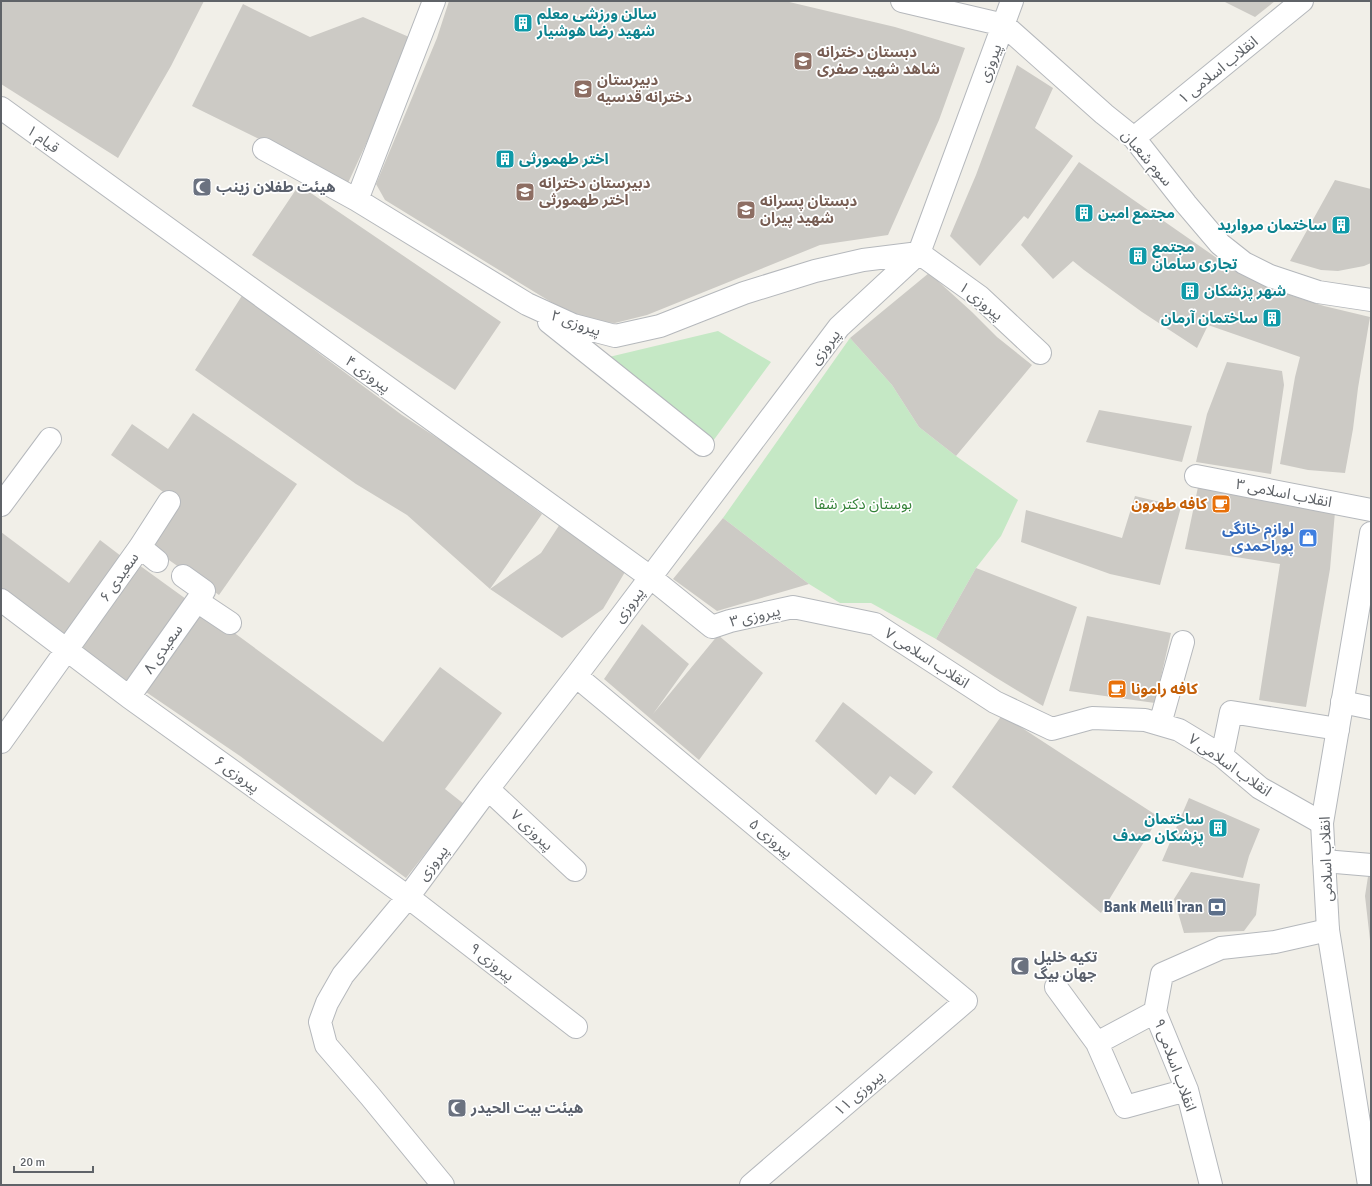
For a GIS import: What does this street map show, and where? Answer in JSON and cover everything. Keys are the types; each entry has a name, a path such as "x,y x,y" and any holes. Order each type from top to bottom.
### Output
{"street":[{"path":"357,200 434,1"},
{"name":"سوم شعبان","path":"902,1 1004,25 1104,114 1134,138 1186,204 1220,244 1244,263 1270,276 1318,292 1371,300"},
{"name":"پیروزی","path":"443,1185 326,1045 320,1022 327,1004 343,976 408,897 488,789 576,676 839,327 919,253 1012,1"},
{"name":"انقلاب اسلامی ۱","path":"1134,138 1302,1"},
{"name":"قیام ۱","path":"1,108 85,170"},
{"name":"پیروزی ۲","path":"264,149 357,200 527,304 573,325 615,336 660,326 744,293 815,271 863,260 919,253"},
{"name":"پیروزی ۴","path":"85,170 650,577"},
{"name":"پیروزی ۱","path":"919,253 980,297 1040,352"},
{"path":"527,304 703,445"},
{"path":"1,505 50,439"},
{"name":"انقلاب اسلامی ۳","path":"1196,476 1371,510"},
{"name":"سعیدی ۶","path":"1,742 140,547 169,502"},
{"name":"انقلاب اسلامی","path":"1369,1185 1328,930 1322,823 1342,702 1366,586 1371,533"},
{"path":"140,547 157,560"},
{"path":"183,576 204,591 197,601 230,623"},
{"name":"پیروزی ۳","path":"650,577 712,627 730,621 793,607 875,624"},
{"name":"پیروزی ۶","path":"1,600 129,697 408,897"},
{"name":"سعیدی ۸","path":"129,697 197,601"},
{"name":"انقلاب اسلامی ۷","path":"875,624 995,702 1052,729 1092,718 1145,720 1179,730 1222,756 1260,788 1322,823"},
{"path":"1160,724 1182,642"},
{"name":"پیروزی ۵","path":"576,676 966,1001"},
{"path":"1342,702 1371,708"},
{"path":"1222,756 1231,712 1338,729"},
{"name":"پیروزی ۷","path":"488,789 575,870"},
{"path":"1324,861 1371,865"},
{"name":"پیروزی ۹","path":"408,897 576,1027"},
{"name":"انقلاب اسلامی ۹","path":"1211,1185 1187,1090 1154,1012 1162,974 1221,948 1275,942 1328,930"},
{"path":"1056,986 1097,1043 1125,1107 1187,1090"},
{"name":"پیروزی ۱۱","path":"751,1185 966,1001"},
{"path":"1097,1043 1154,1012"}],"green space":[{"path":"718,331 771,362 713,441 609,357"},
{"name":"بوستان دکتر شفا","path":"850,338 892,385 919,427 956,456 1018,500 1001,536 976,568 936,639 871,603 840,603 809,584 723,518"}],"building":[{"path":"1,1 204,1 171,66 118,158 1,84"},
{"path":"449,1 785,1 895,27 965,48 939,120 888,235 820,245 647,315 615,323 594,322 576,317 385,200 376,184 437,38"},
{"path":"1223,1 1275,1 1255,17"},
{"path":"243,4 310,37 363,17 409,37 377,120 348,183 192,106"},
{"path":"1017,65 1053,88 1035,128 1073,156 1028,219 1024,216 980,266 950,236 976,175"},
{"path":"1079,162 1234,270 1293,296 1324,306 1370,317 1345,473 1308,470 1280,464 1295,377 1300,357 1208,325 1197,348 1142,312 1073,261 1053,279 1021,245"},
{"name":"ساختمان مروارید","path":"1335,180 1371,189 1371,263 1364,266 1338,271 1321,270 1290,261"},
{"path":"299,185 501,322 455,390 252,255"},
{"path":"929,273 997,337 1032,365 956,456 919,427 892,385 850,338"},
{"path":"243,294 402,415 451,447 542,514 490,589 407,515 356,484 195,370"},
{"path":"1227,362 1282,371 1284,385 1271,474 1196,462 1207,414"},
{"path":"1099,410 1192,426 1182,462 1086,442"},
{"path":"193,413 297,484 219,595 146,544 176,501 111,455 132,424 168,449"},
{"path":"1198,487 1335,512 1330,569 1306,707 1259,700 1280,564 1185,549"},
{"path":"1135,496 1181,507 1160,585 1110,574 1021,542 1026,510 1122,538"},
{"path":"723,518 809,584 717,611 673,579"},
{"path":"560,524 625,572 603,609 562,638 490,589 541,553"},
{"path":"1,532 69,583 100,540 121,556 64,636 1,589"},
{"path":"139,565 186,599 126,681 79,647"},
{"path":"976,568 1077,607 1043,706 936,639"},
{"path":"203,610 383,742 440,667 502,713 445,789 464,804 406,878 240,756 146,692"},
{"path":"1087,616 1171,633 1155,703 1069,691"},
{"path":"642,624 689,664 653,714 718,635 763,673 699,760 604,679"},
{"path":"843,702 933,772 915,795 890,776 876,795 815,741"},
{"path":"1002,715 1159,817 1101,913 952,787"},
{"path":"1189,798 1260,829 1249,856 1243,878 1162,861"},
{"path":"1371,857 1371,940 1370,940 1365,896"},
{"name":"Bank Melli Iran","path":"1191,872 1260,884 1256,915 1244,931 1184,933 1174,899"}],"place":[{"name":"سالن ورزشی معلم شهید رضا هوشیار","path":"523,23"},
{"name":"دبستان دخترانه شاهد شهید صفری","path":"803,61"},
{"name":"دبیرستان دخترانه قدسیه","path":"583,89"},
{"name":"اختر طهمورثی","path":"505,159"},
{"name":"هیئت طفلان زینب","path":"202,187"},
{"name":"دبیرستان دخترانه اختر طهمورثی","path":"525,192"},
{"name":"دبستان پسرانه شهید پیران","path":"746,210"},
{"name":"مجتمع امین","path":"1084,213"},
{"name":"ساختمان مروارید","path":"1341,225"},
{"name":"مجتمع تجاری سامان","path":"1138,256"},
{"name":"شهر پزشکان","path":"1190,291"},
{"name":"ساختمان آرمان","path":"1272,318"},
{"name":"کافه طهرون","path":"1221,504"},
{"name":"لوازم خانگی پوراحمدی","path":"1308,538"},
{"name":"کافه رامونا","path":"1117,689"},
{"name":"ساختمان پزشکان صدف","path":"1218,828"},
{"name":"Bank Melli Iran","path":"1217,907"},
{"name":"تکیه خلیل جهان بیگ","path":"1020,966"},
{"name":"هیئت بیت الحیدر","path":"457,1108"}]}
